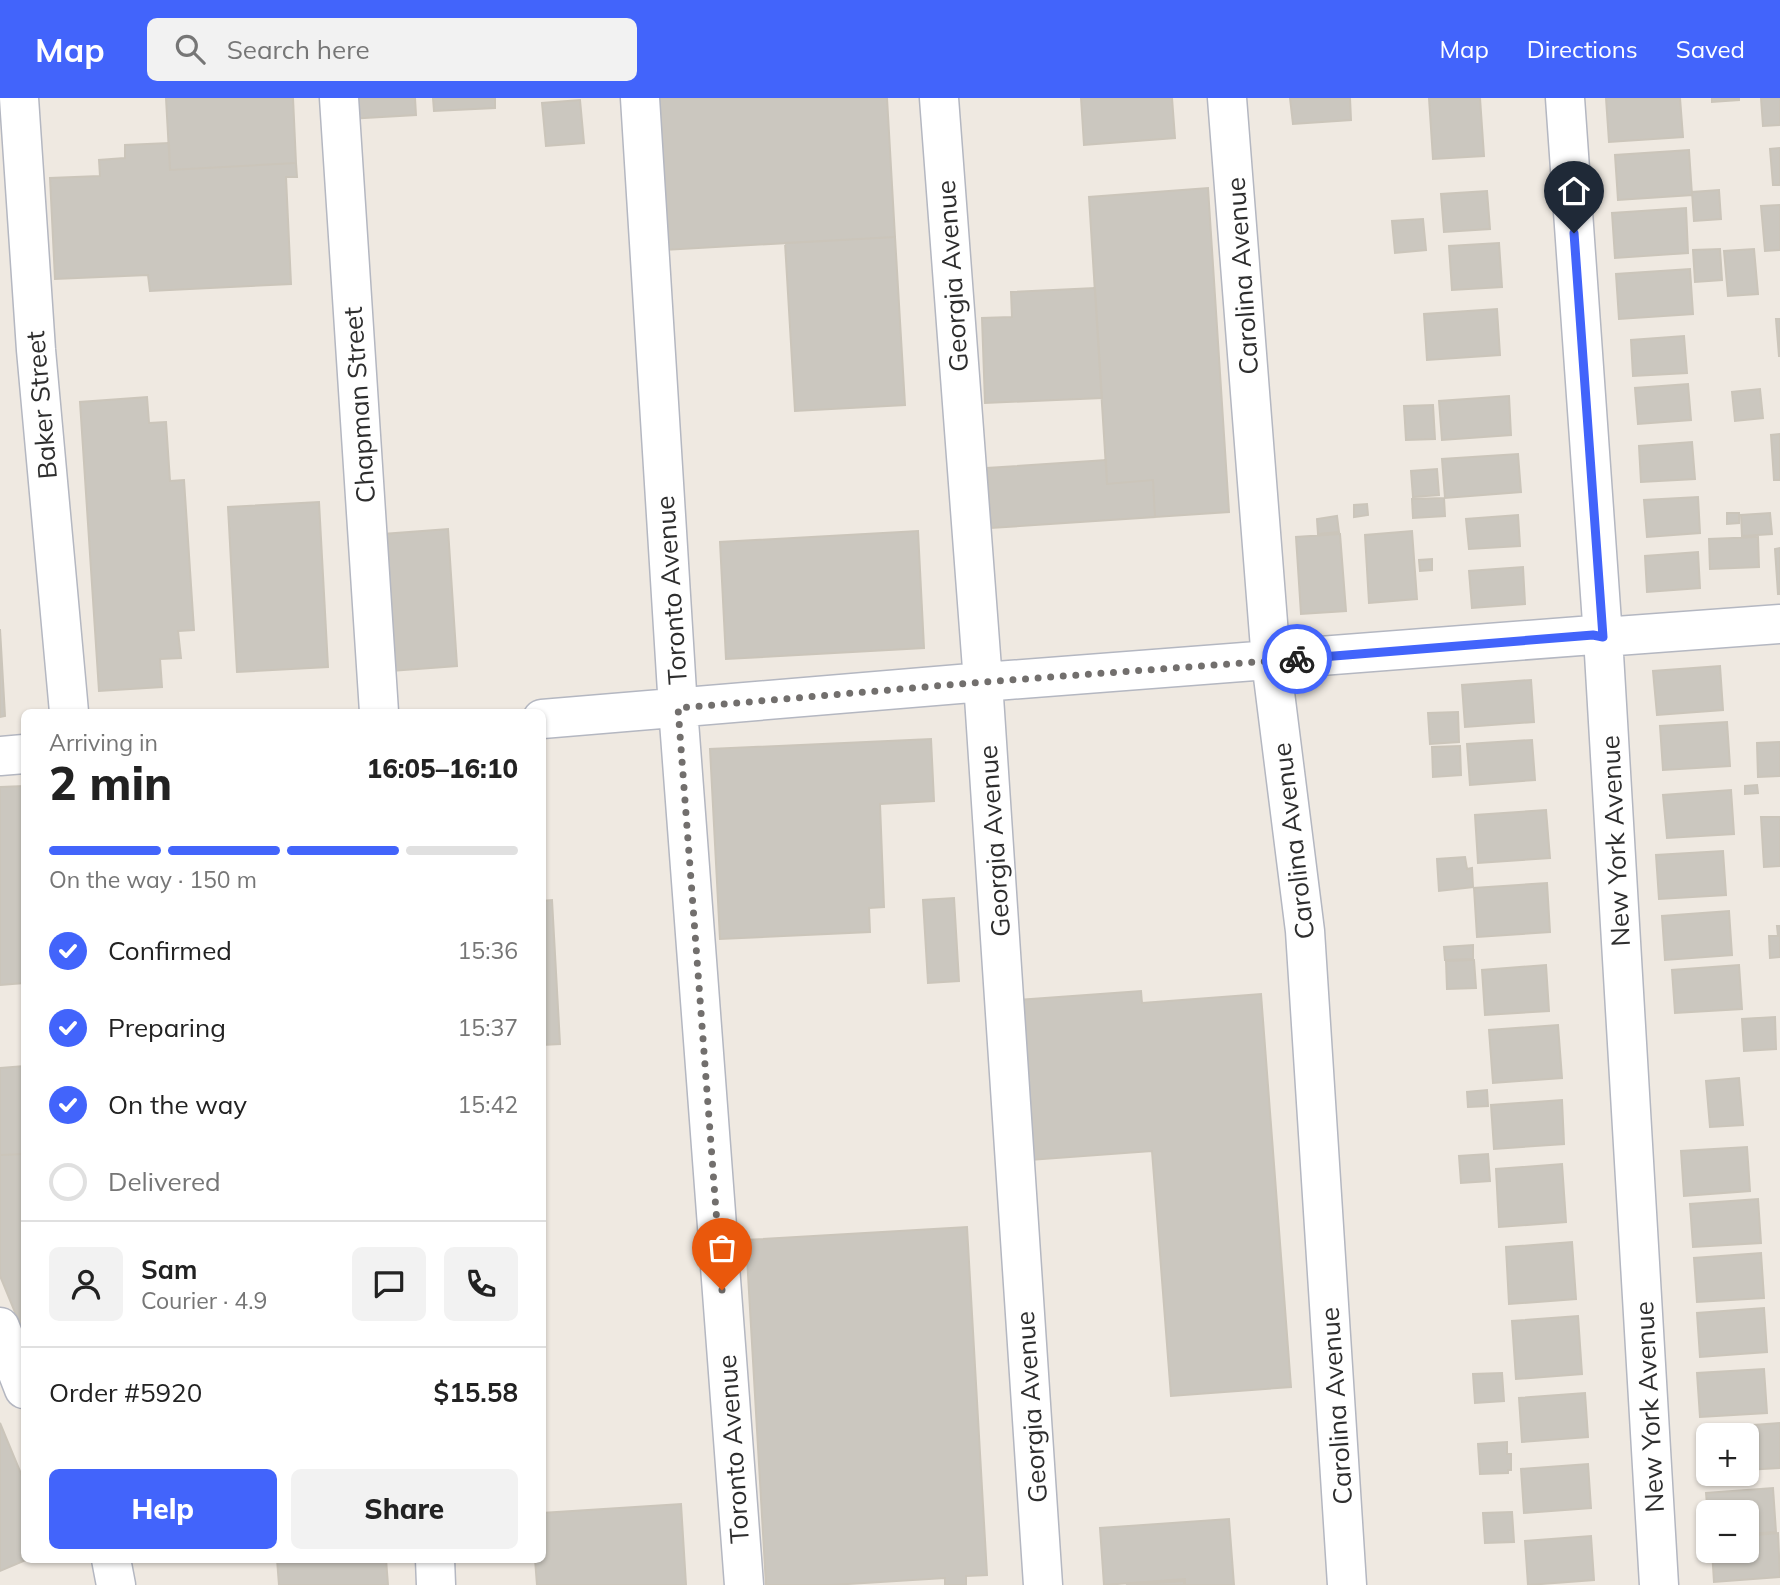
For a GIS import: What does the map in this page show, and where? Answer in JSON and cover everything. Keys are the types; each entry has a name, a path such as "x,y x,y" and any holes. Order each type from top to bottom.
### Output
{"street":[{"name":"Baker Street","path":"19,98 36,350 69,709"},
{"name":"Chapman Street","path":"339,98 379,709"},
{"name":"Toronto Avenue","path":"640,98 678,708 744,1585"},
{"name":"Georgia Avenue","path":"939,98 983,682 1043,1585"},
{"name":"Carolina Avenue","path":"1227,98 1271,661 1305,931 1347,1585"},
{"name":"New York Avenue","path":"1565,98 1603,637 1659,1585"},
{"path":"546,719 1593,635 1603,637 1780,624"},
{"path":"0,756 21,754"},
{"path":"0,1327 21,1381"},
{"path":"112,1563 116,1585"},
{"path":"435,1563 436,1585"}],"building":[{"path":"166,98 293,98 296,163 170,170"},
{"path":"347,98 415,98 416,115 348,119"},
{"path":"433,98 495,98 495,108 434,111"},
{"path":"657,98 887,98 895,237 664,250"},
{"path":"1081,98 1172,98 1175,138 1084,145"},
{"path":"1290,98 1350,98 1351,120 1293,124"},
{"path":"1429,98 1480,98 1484,156 1433,159"},
{"path":"1606,98 1680,98 1683,137 1609,142"},
{"path":"1712,98 1739,98 1739,100 1712,102"},
{"path":"1761,98 1780,98 1780,125 1763,126"},
{"path":"580,100 584,143 546,146 542,103"},
{"path":"169,143 170,170 296,163 297,177 286,177 291,284 150,291 148,275 55,279 50,178 100,176 99,160 125,158 125,145"},
{"path":"1780,148 1780,185 1773,185 1770,149"},
{"path":"1689,150 1692,195 1618,200 1615,155"},
{"path":"1208,188 1229,512 1155,517 1153,480 1107,484 1089,197"},
{"path":"1719,190 1721,219 1694,221 1692,192"},
{"path":"1487,191 1490,229 1444,232 1441,194"},
{"path":"1780,205 1780,250 1765,251 1761,206"},
{"path":"1686,208 1688,253 1615,258 1612,213"},
{"path":"1423,219 1426,250 1395,253 1392,221"},
{"path":"895,237 905,405 795,411 785,243"},
{"path":"1499,243 1502,287 1452,290 1449,246"},
{"path":"1720,249 1722,280 1695,282 1693,250"},
{"path":"1754,249 1758,294 1728,296 1724,251"},
{"path":"1690,269 1693,314 1619,319 1616,274"},
{"path":"1095,288 1102,398 985,403 982,318 1012,317 1011,292"},
{"path":"1497,309 1500,355 1427,360 1424,314"},
{"path":"1776,319 1780,319 1780,356 1779,356"},
{"path":"1684,336 1687,373 1633,376 1631,340"},
{"path":"1688,384 1691,420 1638,424 1635,388"},
{"path":"1760,389 1763,418 1735,421 1732,392"},
{"path":"1509,396 1511,435 1442,440 1439,401"},
{"path":"147,397 149,423 166,422 170,481 184,480 194,630 178,631 181,658 160,659 162,687 99,691 80,402"},
{"path":"1433,405 1435,439 1406,440 1404,406"},
{"path":"1780,434 1780,480 1774,480 1771,435"},
{"path":"1692,442 1695,479 1641,482 1639,446"},
{"path":"1518,454 1521,492 1445,498 1442,459"},
{"path":"1106,460 1107,484 1153,480 1155,517 991,528 987,468"},
{"path":"1437,469 1439,495 1413,497 1411,471"},
{"path":"1698,497 1700,533 1647,537 1644,500"},
{"path":"1444,498 1445,516 1413,518 1412,499"},
{"path":"319,502 328,667 237,672 228,507"},
{"path":"1367,504 1368,515 1354,517 1354,505"},
{"path":"1727,513 1739,513 1739,523 1727,524"},
{"path":"1770,513 1772,534 1742,536 1741,515"},
{"path":"1518,515 1520,546 1469,549 1466,519"},
{"path":"1337,516 1339,532 1318,534 1317,519"},
{"path":"448,529 457,666 391,671 383,534"},
{"path":"918,531 924,648 726,659 720,542"},
{"path":"1412,531 1417,599 1369,603 1365,535"},
{"path":"1340,534 1346,611 1301,614 1296,537"},
{"path":"1758,537 1759,567 1710,569 1709,539"},
{"path":"1780,548 1780,594 1778,594 1775,549"},
{"path":"1698,552 1700,588 1647,592 1645,556"},
{"path":"1432,559 1432,570 1420,571 1419,560"},
{"path":"1523,567 1525,604 1472,608 1469,571"},
{"path":"0,629 5,716 0,717"},
{"path":"1720,666 1723,710 1657,715 1653,671"},
{"path":"1531,680 1534,722 1465,727 1462,685"},
{"path":"1458,712 1459,742 1430,744 1428,713"},
{"path":"1727,722 1730,766 1663,770 1660,726"},
{"path":"931,739 934,801 880,804 884,907 869,908 870,932 720,939 710,749"},
{"path":"1532,740 1535,780 1470,785 1467,744"},
{"path":"1780,742 1780,776 1758,777 1757,743"},
{"path":"1460,746 1461,775 1433,777 1432,747"},
{"path":"1757,785 1758,793 1745,794 1745,786"},
{"path":"21,786 21,983 0,985 0,787"},
{"path":"1731,790 1734,834 1667,838 1663,795"},
{"path":"1546,810 1550,858 1478,863 1475,815"},
{"path":"1761,817 1780,817 1780,866 1764,867"},
{"path":"1723,851 1726,895 1659,899 1656,855"},
{"path":"1465,857 1467,869 1472,868 1473,887 1439,891 1437,859"},
{"path":"1547,883 1550,932 1477,937 1474,888"},
{"path":"954,898 959,981 928,983 923,900"},
{"path":"552,900 560,1044 546,1045 546,901"},
{"path":"1729,911 1732,955 1665,960 1662,916"},
{"path":"1777,926 1780,926 1780,957 1770,958 1769,936 1778,936"},
{"path":"1473,945 1473,959 1445,960 1444,947"},
{"path":"1474,960 1476,988 1447,989 1446,961"},
{"path":"1546,965 1549,1011 1485,1015 1482,970"},
{"path":"1739,965 1742,1009 1675,1013 1672,970"},
{"path":"1141,991 1142,1003 1261,994 1291,1387 1171,1396 1152,1151 1030,1160 1018,1000"},
{"path":"1775,1017 1776,1049 1744,1051 1742,1019"},
{"path":"1558,1025 1562,1078 1493,1083 1489,1030"},
{"path":"21,1066 21,1154 0,1155 0,1068"},
{"path":"1739,1078 1743,1125 1710,1127 1706,1081"},
{"path":"1487,1090 1488,1106 1468,1107 1467,1092"},
{"path":"1562,1100 1564,1144 1494,1149 1491,1105"},
{"path":"1747,1147 1750,1191 1684,1196 1681,1151"},
{"path":"21,1154 21,1327 0,1276 0,1155"},
{"path":"1488,1154 1490,1181 1461,1183 1459,1156"},
{"path":"1562,1164 1566,1222 1499,1227 1496,1169"},
{"path":"1758,1199 1761,1243 1693,1247 1690,1204"},
{"path":"967,1227 987,1575 966,1576 966,1585 945,1585 945,1578 832,1585 766,1585 746,1240"},
{"path":"1572,1242 1576,1299 1509,1304 1506,1247"},
{"path":"1761,1253 1764,1298 1697,1302 1694,1258"},
{"path":"1764,1308 1767,1352 1700,1357 1697,1313"},
{"path":"1578,1316 1582,1374 1516,1379 1512,1321"},
{"path":"1764,1369 1767,1413 1700,1417 1697,1373"},
{"path":"1502,1373 1504,1401 1475,1403 1473,1374"},
{"path":"1585,1393 1588,1437 1522,1442 1519,1398"},
{"path":"0,1423 21,1474 21,1562 0,1571"},
{"path":"1780,1423 1780,1468 1759,1469 1759,1425"},
{"path":"1507,1442 1507,1454 1511,1454 1511,1470 1508,1470 1508,1473 1480,1474 1478,1444"},
{"path":"1588,1464 1591,1508 1524,1513 1521,1469"},
{"path":"1773,1488 1776,1532 1759,1533 1759,1500 1707,1500 1706,1493"},
{"path":"681,1504 686,1585 537,1585 535,1563 546,1563 546,1513"},
{"path":"1512,1512 1514,1542 1485,1543 1483,1513"},
{"path":"1229,1519 1234,1585 1185,1585 1185,1579 1104,1585 1100,1528"},
{"path":"1778,1533 1780,1577 1714,1582 1713,1563 1759,1563 1759,1535"},
{"path":"1591,1536 1594,1580 1528,1585 1525,1541"},
{"path":"277,1563 386,1563 388,1585 279,1585"},
{"path":"1184,1581 1184,1585 1126,1585"}],"way so far":[{"path":"722,1290 678,708 1297,659"}],"route":[{"path":"1297,659 1593,635 1603,637 1574,233"}]}
